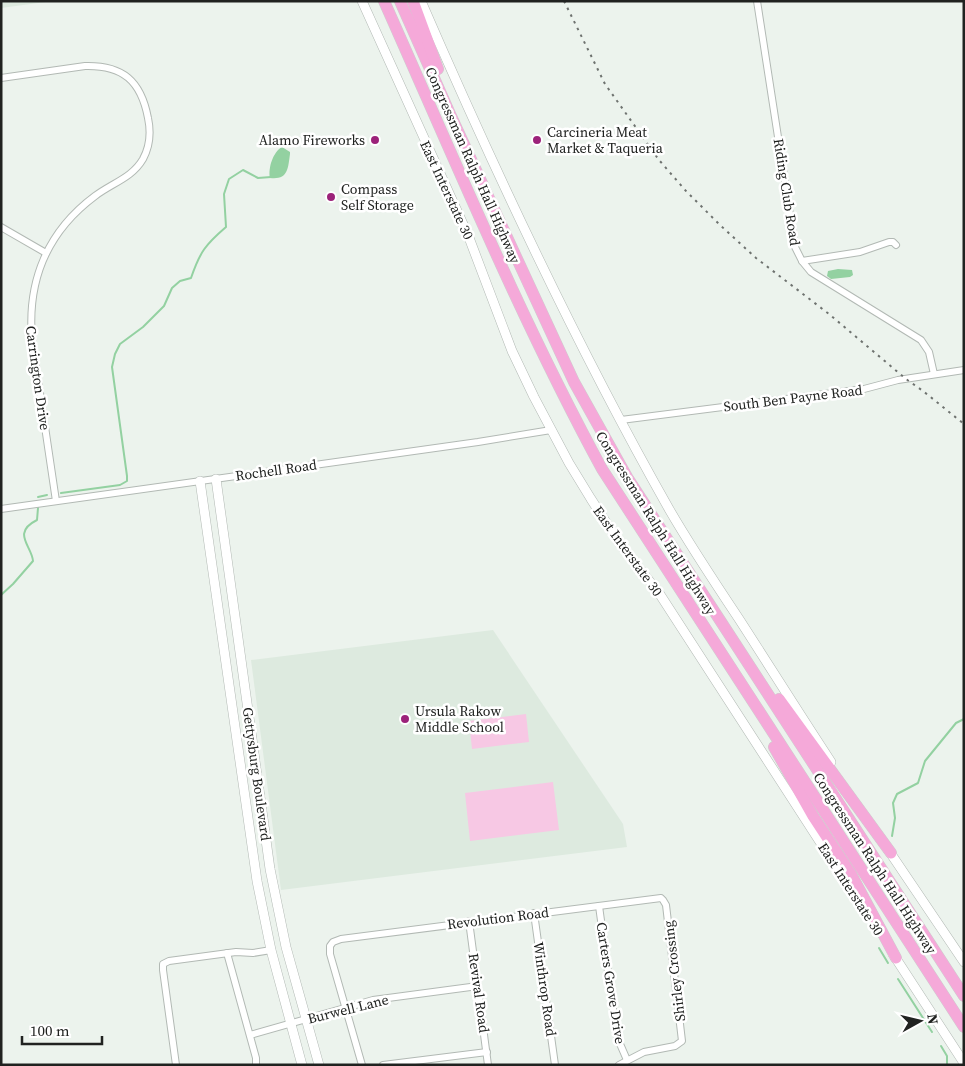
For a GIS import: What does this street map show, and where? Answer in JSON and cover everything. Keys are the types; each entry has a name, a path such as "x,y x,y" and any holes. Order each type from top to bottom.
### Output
{"highway":[{"path":"380,1 407,52"},
{"name":"Congressman Ralph Hall Highway","path":"384,1 504,272 567,405 602,469 964,1027"},
{"name":"Congressman Ralph Hall Highway","path":"400,1 574,382 627,476 964,996"},
{"path":"413,1 448,95 450,114"},
{"path":"661,529 795,721 891,854"},
{"path":"746,692 778,754 809,808 851,874 896,958"}],"main road":[{"name":"East Interstate 30","path":"362,1 468,235 512,351 569,463 620,544 659,593 964,1063"},
{"path":"421,1 504,190 535,254 620,420 670,511 891,854 964,962"},
{"name":"Gettysburg Boulevard","path":"216,479 270,869 286,947 319,1065"},
{"name":"Gettysburg Boulevard","path":"200,481 257,881 271,950 302,1065"}],"street":[{"name":"Riding Club Road","path":"757,1 795,247 802,261 811,272 921,340 929,352 934,374"},
{"name":"Carrington Drive","path":"1,78 85,66 99,66 115,70 134,82 141,93 145,104 150,134 143,159 127,178 96,195 68,220 46,253 38,272 30,318 56,501"},
{"path":"1,228 46,253"},
{"path":"802,261 860,252 889,242 893,242 896,245"},
{"name":"South Ben Payne Road","path":"620,420 864,389 898,380 964,370"},
{"name":"Rochell Road","path":"1,509 551,430"},
{"name":"Revolution Road","path":"346,1007 330,954 332,942 341,939 534,913 657,898 663,900"},
{"name":"Shirley Crossing","path":"627,1060 644,1052 681,1044 682,1038 666,905 663,900"},
{"name":"Carters Grove Drive","path":"599,906 617,1037 627,1060"},
{"name":"Winthrop Road","path":"534,913 555,1065"},
{"name":"Revival Road","path":"469,922 488,1065"},
{"path":"176,1065 162,970 164,964 169,961 227,953 253,953 271,950"},
{"path":"227,953 256,1058 256,1065"},
{"name":"Burwell Lane","path":"250,1035 373,1000 478,986"},
{"path":"346,1007 362,1065"},
{"path":"383,1065 487,1052"},
{"path":"619,1065 627,1060"}],"shaded area":[{"path":"1,1 53,1 1,8"},
{"path":"282,147 290,152 288,169 280,177 270,178 272,161"},
{"path":"838,269 852,270 853,275 831,279 827,276 828,271"},
{"name":"Ursula Rakow Middle School","path":"493,630 623,824 627,847 281,890 251,660"},
{"path":"526,714 529,742 472,749 469,721"},
{"path":"553,782 559,830 470,841 465,793"}],"waterway":[{"path":"61,493 120,485 127,481 112,367 115,354 120,344 143,327 164,306 172,288 180,281 191,278 204,249 226,227 224,194 229,179 243,170 258,178 271,177"},
{"path":"38,497 47,495"},
{"path":"1,595 33,561 24,535 29,525 37,520 38,508"},
{"path":"892,836 895,818 893,803 897,794 918,783 925,761 956,723 964,719"},
{"path":"879,948 888,963"},
{"path":"898,979 932,1032"},
{"path":"941,1046 947,1056 947,1065"}],"railway":[{"path":"564,1 605,84 659,160 686,191 756,258 829,314 906,379 964,424"}],"place":[{"name":"Alamo Fireworks","path":"375,140"},
{"name":"Carcineria Meat Market & Taqueria","path":"537,140"},
{"name":"Compass Self Storage","path":"331,197"},
{"name":"Ursula Rakow Middle School","path":"405,719"}]}
